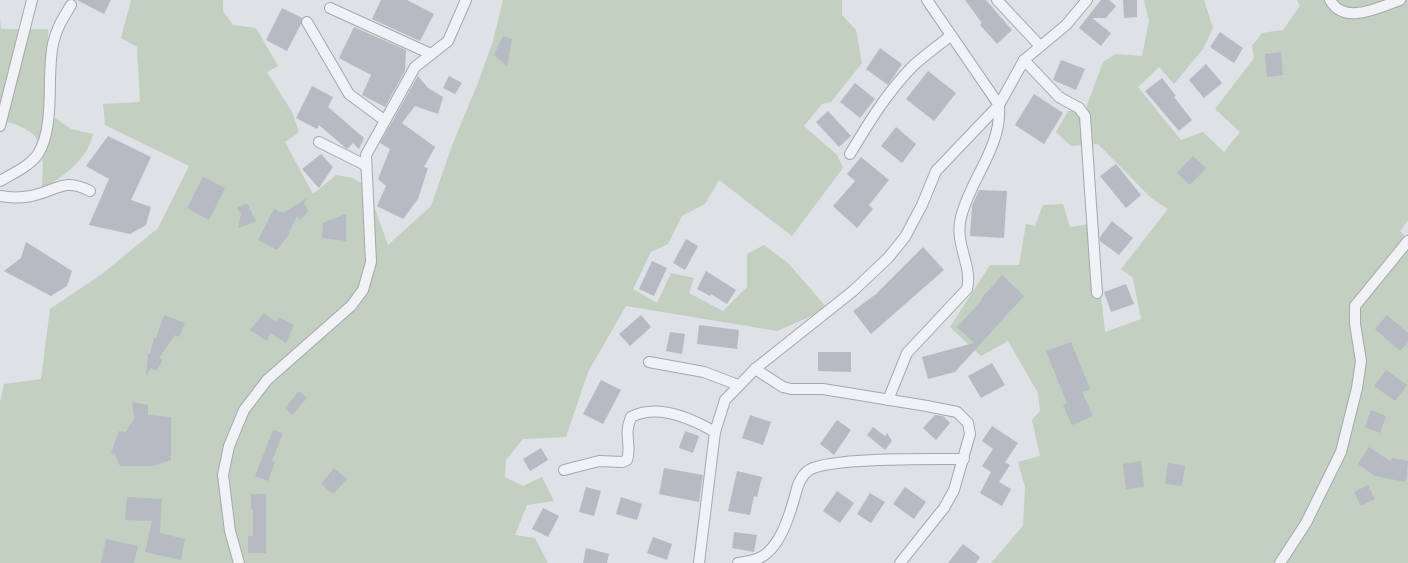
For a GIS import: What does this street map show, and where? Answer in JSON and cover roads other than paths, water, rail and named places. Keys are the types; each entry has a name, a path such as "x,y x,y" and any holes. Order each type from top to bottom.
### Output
{"street":[{"path":"0,126 32,0"},
{"path":"239,563 230,531 223,475 229,446 244,410 266,380 351,306 363,290 371,262 366,155 415,68 448,42 466,0"},
{"path":"888,400 907,353 967,289 970,278 958,234 960,218 968,196 995,142 1000,123 999,105 927,0"},
{"path":"997,0 1040,46"},
{"path":"699,563 715,432 725,400 738,384 755,369 853,291 888,258 905,237 922,205 936,171 999,105 1024,60 1066,24 1087,0"},
{"path":"1330,0 1332,5 1344,13 1358,14 1400,0"},
{"path":"0,181 31,162 37,156 42,144 48,116 53,44 59,24 71,5"},
{"path":"330,8 431,54"},
{"path":"307,22 349,94 384,120"},
{"path":"850,154 877,110 901,79 912,67 950,36"},
{"path":"1024,60 1059,97 1079,108 1084,116 1097,293"},
{"path":"320,142 365,165"},
{"path":"0,196 32,196 66,184 77,184 90,191"},
{"path":"1280,563 1306,522 1341,452 1357,388 1361,361 1355,306 1408,241"},
{"path":"649,362 704,372 738,384"},
{"path":"755,369 791,389 823,389 957,412 968,423 970,434 954,490 944,508 900,563"},
{"path":"564,470 599,461 622,462 627,460 629,453 627,427 631,417 644,411 665,412 703,424 715,432"},
{"path":"738,563 758,559 769,552 788,517 799,482 809,470 824,465 910,458 964,459"}]}
